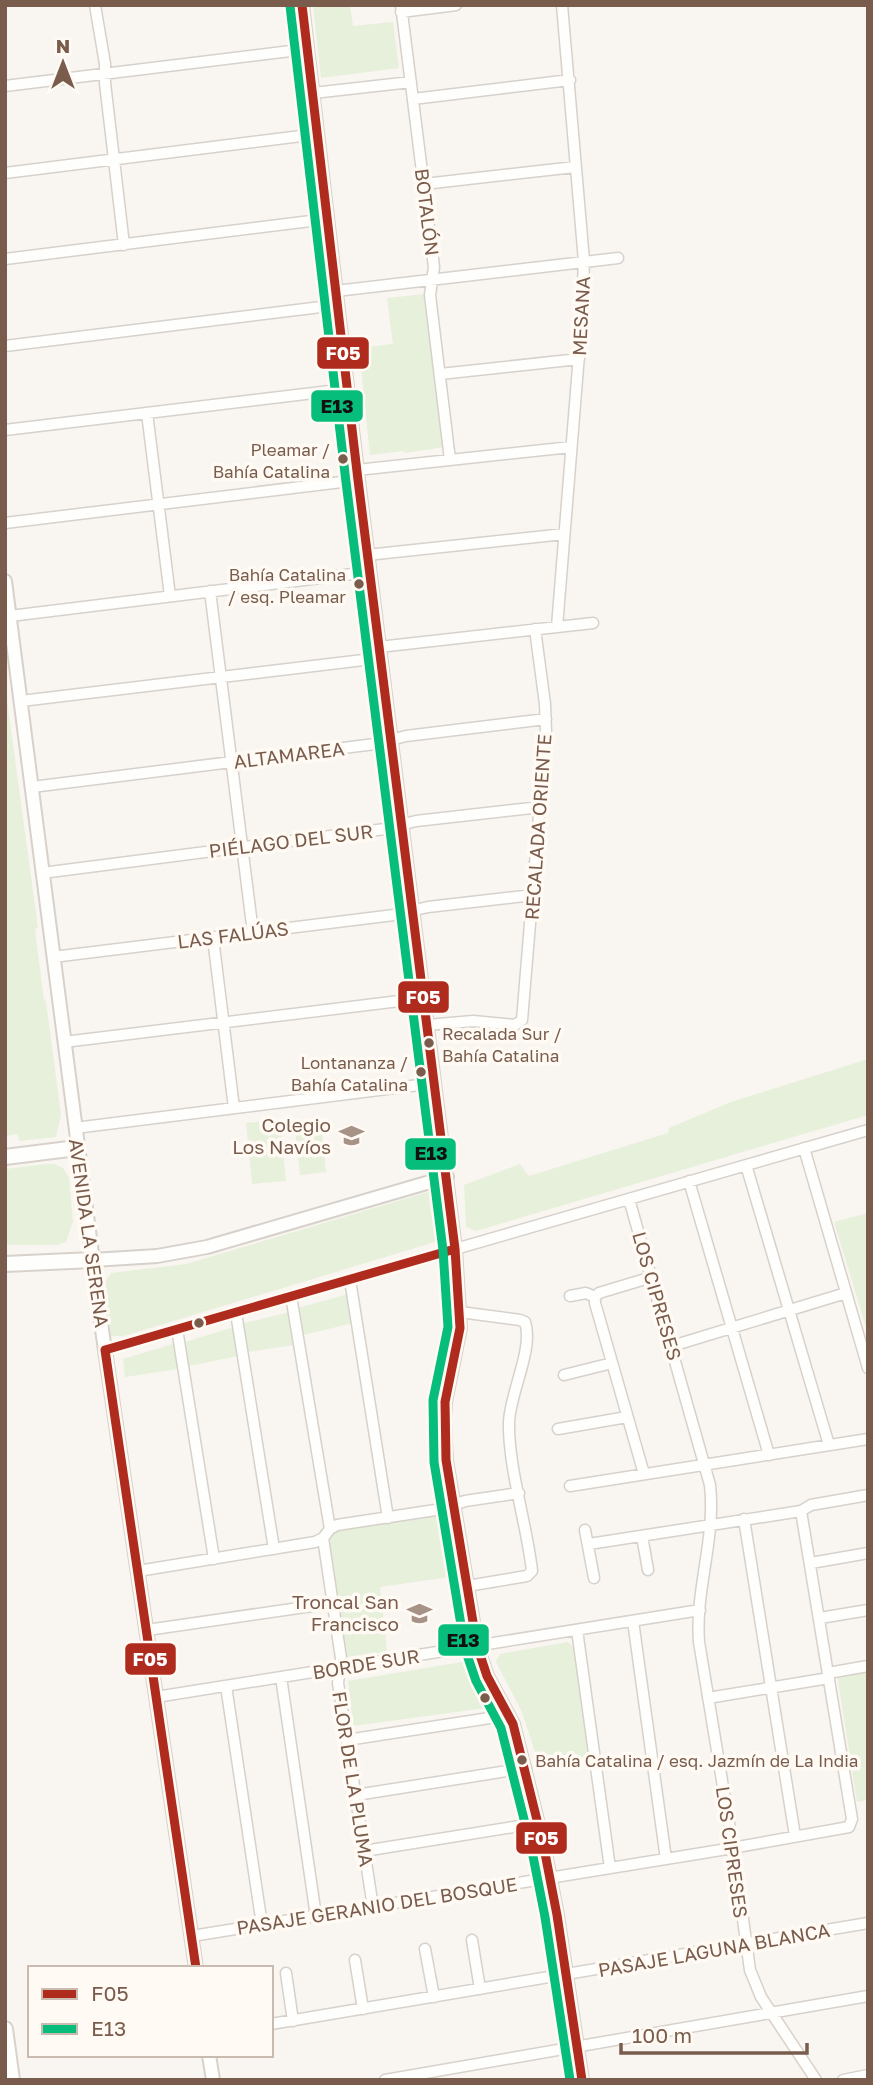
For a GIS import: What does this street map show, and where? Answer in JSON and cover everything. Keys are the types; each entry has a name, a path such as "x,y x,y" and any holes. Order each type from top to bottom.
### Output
{"main road":[{"path":"5,1157 78,1148"},
{"path":"5,1264 93,1260"},
{"path":"5,2029 12,2080"}],"street":[{"path":"95,5 102,41 124,245"},
{"path":"302,5 357,475 455,1249 460,1312 459,1339 448,1382 444,1421 446,1460 477,1646 487,1676 509,1715 526,1769 538,1823 550,1878 582,2080"},
{"path":"401,8 456,5"},
{"name":"MESANA","path":"557,627 579,359 584,261 562,5"},
{"name":"BOTALÓN","path":"401,8 434,267 430,295 450,460"},
{"path":"5,86 307,49"},
{"path":"413,99 570,80"},
{"path":"313,93 411,82"},
{"path":"5,173 317,134"},
{"path":"424,184 575,167"},
{"path":"5,259 327,219"},
{"path":"336,291 618,258"},
{"path":"5,346 337,305"},
{"path":"440,374 579,359"},
{"path":"5,430 347,389"},
{"path":"147,413 170,596"},
{"path":"5,523 159,504 450,460 571,447"},
{"path":"367,555 564,534"},
{"path":"10,616 369,572"},
{"name":"AVENIDA LA SERENA","path":"5,581 105,1350 196,1966"},
{"path":"210,592 253,933"},
{"path":"21,701 220,677 535,629 593,623"},
{"name":"RECALADA ORIENTE","path":"427,1025 473,1021 515,1025 520,1023 523,1017 545,719 535,629"},
{"name":"ALTAMAREA","path":"32,788 375,744 545,719"},
{"name":"PIÉLAGO DEL SUR","path":"42,873 385,829 416,821 540,807"},
{"name":"LAS FALÚAS","path":"53,957 533,895"},
{"path":"213,937 234,1108"},
{"path":"64,1042 424,998"},
{"path":"75,1128 435,1083"},
{"path":"105,1350 868,1129"},
{"path":"804,1148 868,1368"},
{"path":"746,1165 829,1445"},
{"path":"93,1260 157,1256 207,1247 447,1177"},
{"path":"689,1181 769,1455"},
{"name":"LOS CIPRESES","path":"629,1199 706,1465 712,1524 699,1610 699,1642 752,1979 771,2013 816,2080"},
{"path":"643,1474 595,1297 599,1293 652,1277"},
{"path":"350,1279 388,1518"},
{"path":"570,1296 586,1293 595,1297"},
{"path":"672,1346 846,1293"},
{"path":"291,1296 330,1529"},
{"path":"236,1312 274,1549"},
{"path":"460,1312 525,1322 527,1328 525,1350 509,1423 531,1573 467,1586"},
{"path":"177,1329 214,1559"},
{"path":"564,1375 612,1363"},
{"path":"558,1429 627,1417"},
{"path":"570,1486 868,1439"},
{"path":"138,1572 315,1542 337,1525 519,1493"},
{"path":"589,1544 801,1511 811,1505 868,1495"},
{"path":"801,1511 829,1676"},
{"path":"744,1519 795,1836"},
{"path":"585,1530 594,1578"},
{"path":"642,1536 648,1570"},
{"name":"FLOR DE LA PLUMA","path":"323,1538 341,1658 338,1683 373,1907"},
{"path":"811,1563 868,1553"},
{"path":"147,1630 333,1603"},
{"name":"BORDE SUR","path":"156,1697 699,1610"},
{"path":"820,1618 868,1610"},
{"path":"633,1621 666,1859"},
{"path":"577,1630 610,1868"},
{"path":"708,1698 771,1688 868,1666"},
{"name":"PASAJE GERANIO DEL BOSQUE","path":"192,1936 666,1859 851,1825 829,1676"},
{"path":"281,1677 316,1916"},
{"path":"226,1686 262,1925"},
{"path":"347,1740 509,1715"},
{"path":"356,1795 526,1769"},
{"path":"364,1851 538,1823"},
{"name":"PASAJE LAGUNA BLANCA","path":"273,2024 868,1923"},
{"path":"472,1940 480,1989"},
{"path":"425,1949 433,1997"},
{"path":"355,1960 363,2009"},
{"path":"286,1973 293,2021"},
{"path":"385,2080 868,1996"},
{"path":"209,2057 213,2080"},
{"path":"843,2080 868,2075"}],"green space":[{"path":"313,5 350,5 353,26 393,22 399,68 321,78"},
{"path":"425,294 444,447 370,455 359,348 393,344 387,298"},
{"path":"5,685 61,1115 56,1137 19,1141 18,1134 5,1136"},
{"path":"868,1059 868,1115 476,1231 466,1227 464,1185 520,1164 529,1176 668,1133 669,1128 731,1102"},
{"path":"280,1120 286,1181 252,1184 246,1123"},
{"path":"321,1120 326,1172 300,1175 294,1123"},
{"path":"46,1164 63,1168 69,1178 73,1221 66,1242 57,1245 5,1245 5,1169"},
{"path":"428,1192 439,1198 441,1230 435,1242 124,1336 111,1336 105,1282 111,1273 186,1264"},
{"path":"868,1213 868,1334 834,1222"},
{"path":"348,1294 353,1323 303,1335 298,1308"},
{"path":"290,1312 294,1345 247,1352 240,1324"},
{"path":"234,1327 238,1356 189,1366 185,1342"},
{"path":"173,1344 178,1369 125,1377 123,1359"},
{"path":"440,1515 449,1577 380,1587 387,1652 346,1657 328,1540 333,1532"},
{"path":"568,1642 574,1648 592,1761 539,1764 522,1712 496,1662 500,1654"},
{"path":"462,1662 486,1708 353,1726 348,1681"},
{"path":"868,1670 868,1800 857,1802 837,1674"}],"transit line":[{"name":"F05","path":"302,5 358,480 455,1249 460,1328 445,1402 446,1460 477,1646 487,1676 513,1724 544,1848 582,2080"},
{"name":"E13","path":"290,6 346,482 443,1250 448,1327 433,1400 434,1462 465,1649 476,1681 501,1728 532,1851 570,2080"},
{"name":"F05","path":"105,1350 455,1249"},
{"name":"F05","path":"105,1350 196,1966"}],"place":[{"name":"Pleamar / Bahía Catalina","path":"343,459"},
{"name":"Bahía Catalina / esq. Pleamar","path":"359,584"},
{"name":"Recalada Sur / Bahía Catalina","path":"429,1043"},
{"name":"Lontananza / Bahía Catalina","path":"421,1072"},
{"name":"Colegio Los Navíos","path":"351,1136"},
{"name":"Troncal San Francisco","path":"419,1613"},
{"name":"Bahía Catalina / esq. Jazmín de La India","path":"522,1760"}]}
